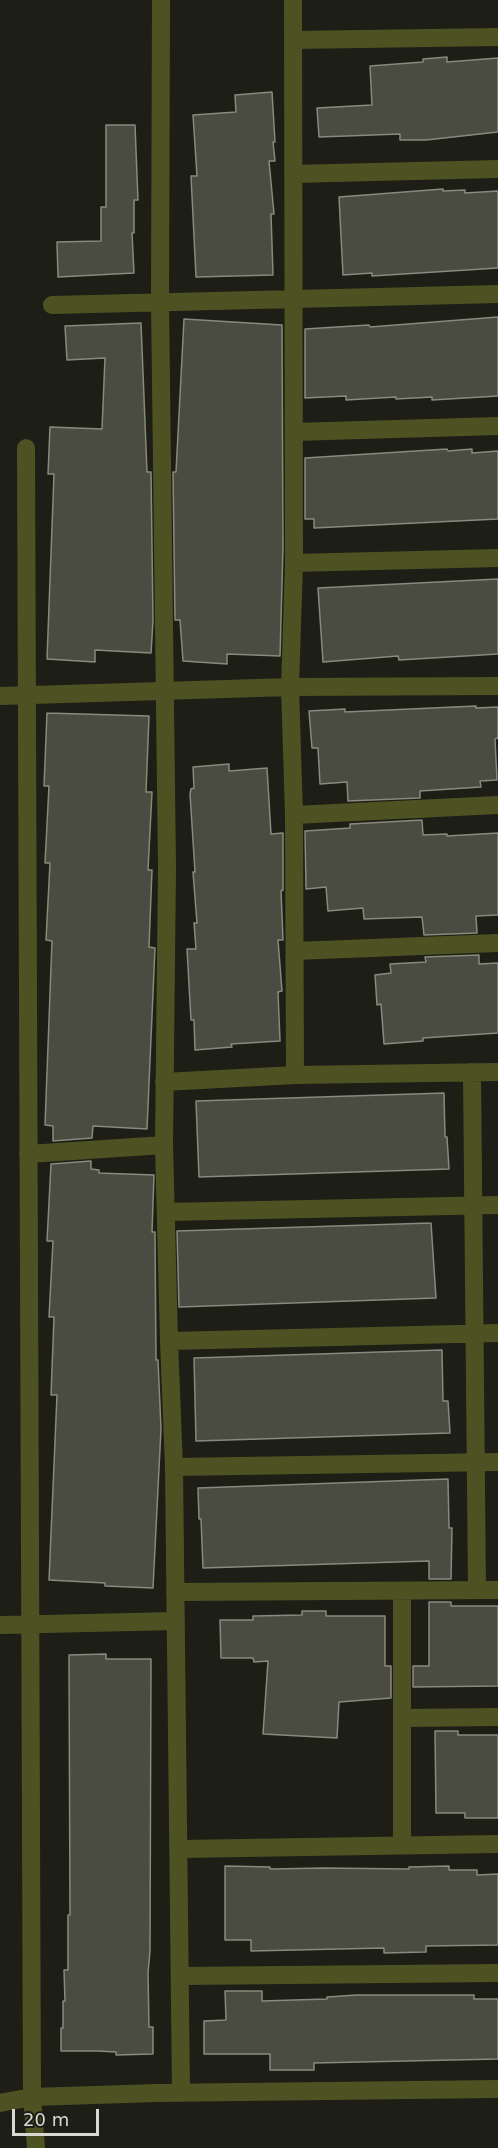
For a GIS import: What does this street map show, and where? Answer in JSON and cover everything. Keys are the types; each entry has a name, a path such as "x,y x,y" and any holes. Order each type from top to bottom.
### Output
{"street":[{"path":"161,0 160,302 167,867 164,1145 174,1467 181,2093"},
{"path":"293,0 294,562 290,687 294,815 295,1075"},
{"path":"293,40 498,37"},
{"path":"293,174 498,169"},
{"path":"52,305 498,294"},
{"path":"294,432 498,426"},
{"path":"26,448 32,2097 36,2148"},
{"path":"294,562 498,558"},
{"path":"0,696 290,687 498,686"},
{"path":"294,815 498,805"},
{"path":"295,951 498,943"},
{"path":"472,1072 477,1590"},
{"path":"164,1082 295,1075 498,1072"},
{"path":"28,1154 164,1145"},
{"path":"166,1212 498,1205"},
{"path":"169,1341 498,1333"},
{"path":"174,1467 498,1461"},
{"path":"175,1592 498,1590"},
{"path":"402,1591 402,1845"},
{"path":"0,1625 176,1621"},
{"path":"402,1718 498,1718"},
{"path":"178,1849 498,1844"},
{"path":"180,1976 498,1973"},
{"path":"0,2103 32,2097 498,2089"}],"building":[{"path":"447,57 447,62 498,58 498,132 426,140 400,140 400,134 319,137 317,108 372,105 370,66 423,62 423,59"},
{"path":"272,92 275,161 269,161 274,214 271,214 273,275 196,277 191,176 197,176 193,115 236,112 235,95"},
{"path":"106,125 135,125 138,200 134,200 134,233 132,233 134,273 58,277 57,242 101,241 101,207 106,207"},
{"path":"443,189 443,191 465,190 465,193 498,191 498,268 372,276 372,273 343,275 339,197"},
{"path":"498,317 498,396 432,400 432,397 346,400 346,396 305,398 305,329 369,325 370,327"},
{"path":"184,319 282,325 283,548 280,656 227,654 227,664 183,661 180,620 175,620 173,472 176,472"},
{"path":"141,323 147,472 151,472 153,621 151,653 95,650 95,662 47,659 54,474 48,474 50,427 102,429 105,358 67,360 65,326"},
{"path":"447,449 448,451 472,449 472,453 498,451 498,519 314,528 314,519 305,519 305,458"},
{"path":"498,579 498,654 399,660 398,656 323,662 318,588"},
{"path":"476,706 476,708 498,707 498,738 495,739 497,780 480,781 481,787 420,791 420,798 348,801 347,782 320,784 318,748 312,748 309,711 345,709 345,712"},
{"path":"47,713 149,716 146,792 152,792 148,870 152,870 149,947 155,948 147,1129 93,1126 92,1138 53,1141 53,1126 45,1125 52,941 46,940 50,863 45,863 49,786 44,786"},
{"path":"229,764 229,771 267,768 271,834 283,833 283,890 281,891 283,940 278,940 282,991 278,992 280,1041 231,1044 232,1047 195,1050 187,949 196,949 194,923 197,923 190,794 191,789 194,788 193,767"},
{"path":"422,820 423,835 498,833 498,915 476,916 477,933 424,935 422,917 364,919 363,908 328,911 326,887 306,889 305,831 350,828 350,824"},
{"path":"479,955 479,964 498,963 498,1033 423,1038 423,1041 384,1044 381,1004 377,1005 375,975 391,973 390,964 426,962 425,957"},
{"path":"444,1093 445,1137 447,1137 449,1169 199,1177 196,1101"},
{"path":"91,1161 91,1169 99,1170 99,1173 154,1175 152,1232 155,1232 156,1360 158,1360 161,1429 153,1588 49,1580 57,1395 51,1395 54,1317 49,1317 53,1241 47,1241 51,1164"},
{"path":"431,1223 436,1298 179,1307 177,1231"},
{"path":"442,1350 443,1401 448,1401 450,1433 196,1441 194,1358"},
{"path":"448,1479 449,1528 452,1528 451,1579 429,1579 429,1561 203,1568 198,1488"},
{"path":"429,1602 451,1602 451,1606 498,1606 498,1686 413,1687 413,1666 429,1666"},
{"path":"302,1611 326,1611 326,1616 385,1616 385,1666 391,1666 391,1698 339,1702 337,1738 263,1734 268,1661 254,1662 253,1658 221,1658 220,1620 253,1620 253,1616 302,1615"},
{"path":"106,1654 106,1659 151,1659 148,1973 149,2027 153,2027 153,2054 116,2055 116,2052 61,2051 63,2001 65,2001 64,1970 68,1970 68,1915 70,1915 69,1655"},
{"path":"435,1731 458,1731 458,1735 498,1735 498,1818 465,1818 465,1813 436,1813"},
{"path":"225,1866 270,1867 270,1869 409,1869 409,1867 449,1866 449,1870 477,1870 477,1875 498,1874 498,1945 426,1946 426,1952 384,1953 384,1948 251,1951 251,1940 225,1940"},
{"path":"225,1991 262,1991 262,2001 327,1999 327,1997 356,1995 474,1995 474,1999 498,1999 498,2059 314,2063 314,2070 270,2070 270,2054 204,2054 204,2021 226,2020"}]}
